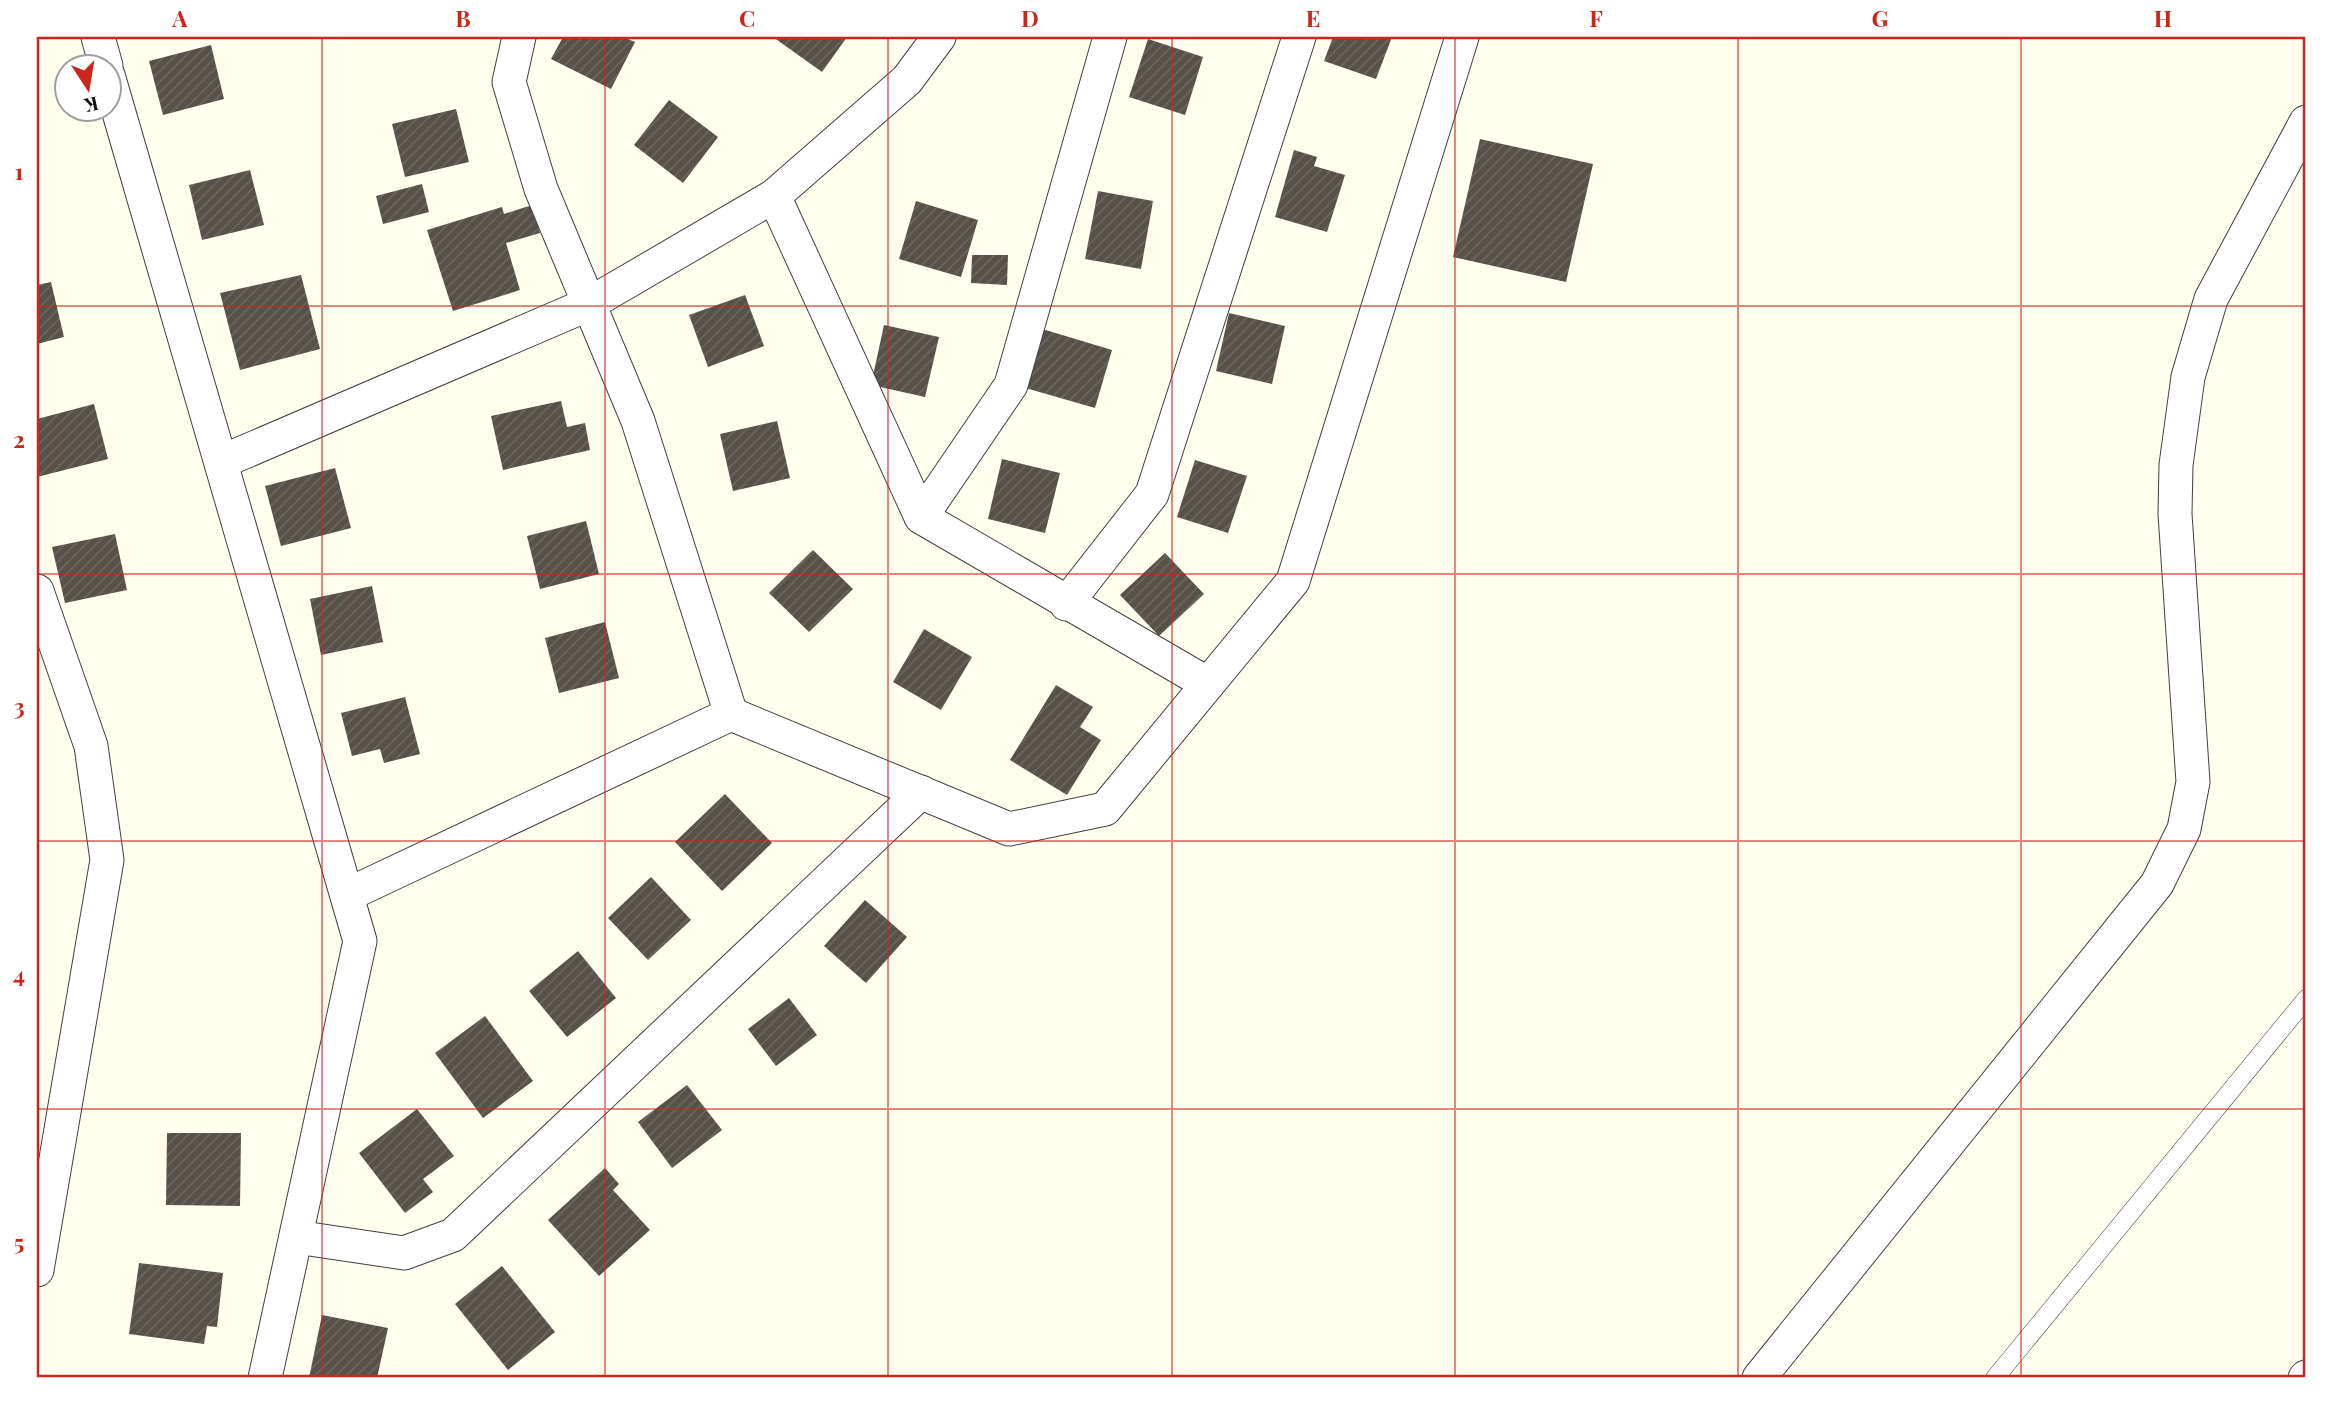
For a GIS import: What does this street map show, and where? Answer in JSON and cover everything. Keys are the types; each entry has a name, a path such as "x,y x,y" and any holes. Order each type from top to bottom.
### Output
{"street":[{"path":"519,37 509,82 541,189 638,421 731,714"},
{"path":"221,462 589,304 774,196 907,80 939,37"},
{"path":"921,517 1011,384 1110,37"},
{"path":"1066,604 1152,494 1299,37"},
{"path":"347,895 731,714 1009,829 1105,809 1293,581 1462,37"},
{"path":"122,122 360,941 265,1378"},
{"path":"1759,1378 2157,884 2172,857 2190,806 2193,771 2175,514 2183,403 2211,299 2306,122"},
{"path":"774,196 921,517 1066,604 1208,684"},
{"path":"37,591 91,746 107,860 37,1270"},
{"path":"296,1237 404,1253 453,1235 920,792"}],"lane":[{"path":"1995,1378 2306,999"}],"building":[{"path":"563,37 623,37 635,42 611,89 551,59"},
{"path":"773,37 847,37 822,72"},
{"path":"1333,37 1392,37 1376,79 1324,61"},
{"path":"1148,39 1203,57 1185,115 1129,97"},
{"path":"211,45 224,99 163,115 149,61"},
{"path":"669,100 718,137 683,183 634,145"},
{"path":"456,109 469,162 405,177 392,124"},
{"path":"1480,139 1593,164 1566,282 1453,257"},
{"path":"1294,150 1317,157 1314,166 1345,175 1327,232 1275,217"},
{"path":"250,170 264,225 202,240 189,185"},
{"path":"422,184 429,212 383,224 376,196"},
{"path":"1098,191 1153,201 1141,269 1085,259"},
{"path":"916,201 978,220 961,277 899,259"},
{"path":"532,205 540,233 506,243 520,290 453,311 427,230 502,207 504,214"},
{"path":"972,255 1008,255 1007,285 971,283"},
{"path":"301,275 320,349 240,370 220,293"},
{"path":"51,282 64,337 37,344 37,285"},
{"path":"745,295 764,346 708,367 689,315"},
{"path":"1229,313 1285,326 1272,384 1216,371"},
{"path":"884,325 939,337 925,397 871,385"},
{"path":"1039,328 1112,350 1095,408 1022,387"},
{"path":"561,401 567,427 585,423 590,450 503,470 491,416"},
{"path":"94,404 108,459 37,477 37,419"},
{"path":"777,421 790,478 733,491 720,434"},
{"path":"1002,459 1060,473 1045,533 988,519"},
{"path":"1195,460 1247,476 1228,533 1177,517"},
{"path":"335,468 351,528 281,546 265,486"},
{"path":"586,521 599,574 540,589 527,536"},
{"path":"115,534 127,590 65,603 52,547"},
{"path":"813,550 853,589 809,632 769,593"},
{"path":"1165,553 1204,594 1159,636 1120,595"},
{"path":"372,586 383,642 321,655 310,599"},
{"path":"605,622 619,678 559,693 545,638"},
{"path":"924,629 972,657 941,710 893,682"},
{"path":"1056,685 1093,707 1080,727 1101,740 1067,795 1010,760"},
{"path":"405,697 420,754 384,763 380,749 352,756 341,713"},
{"path":"725,794 772,843 722,891 675,842"},
{"path":"651,877 691,920 648,960 608,918"},
{"path":"865,900 907,937 866,983 824,946"},
{"path":"578,951 616,998 567,1037 529,991"},
{"path":"789,998 817,1035 776,1066 748,1029"},
{"path":"485,1016 533,1081 483,1118 435,1053"},
{"path":"687,1085 722,1130 672,1168 638,1122"},
{"path":"417,1109 454,1156 423,1179 433,1192 405,1213 359,1153"},
{"path":"167,1133 241,1133 240,1206 166,1205"},
{"path":"605,1168 619,1184 613,1190 650,1230 599,1276 548,1220"},
{"path":"139,1263 223,1273 217,1327 207,1326 204,1344 129,1334"},
{"path":"502,1266 555,1332 508,1370 455,1304"},
{"path":"322,1315 388,1328 377,1378 309,1378"}]}
